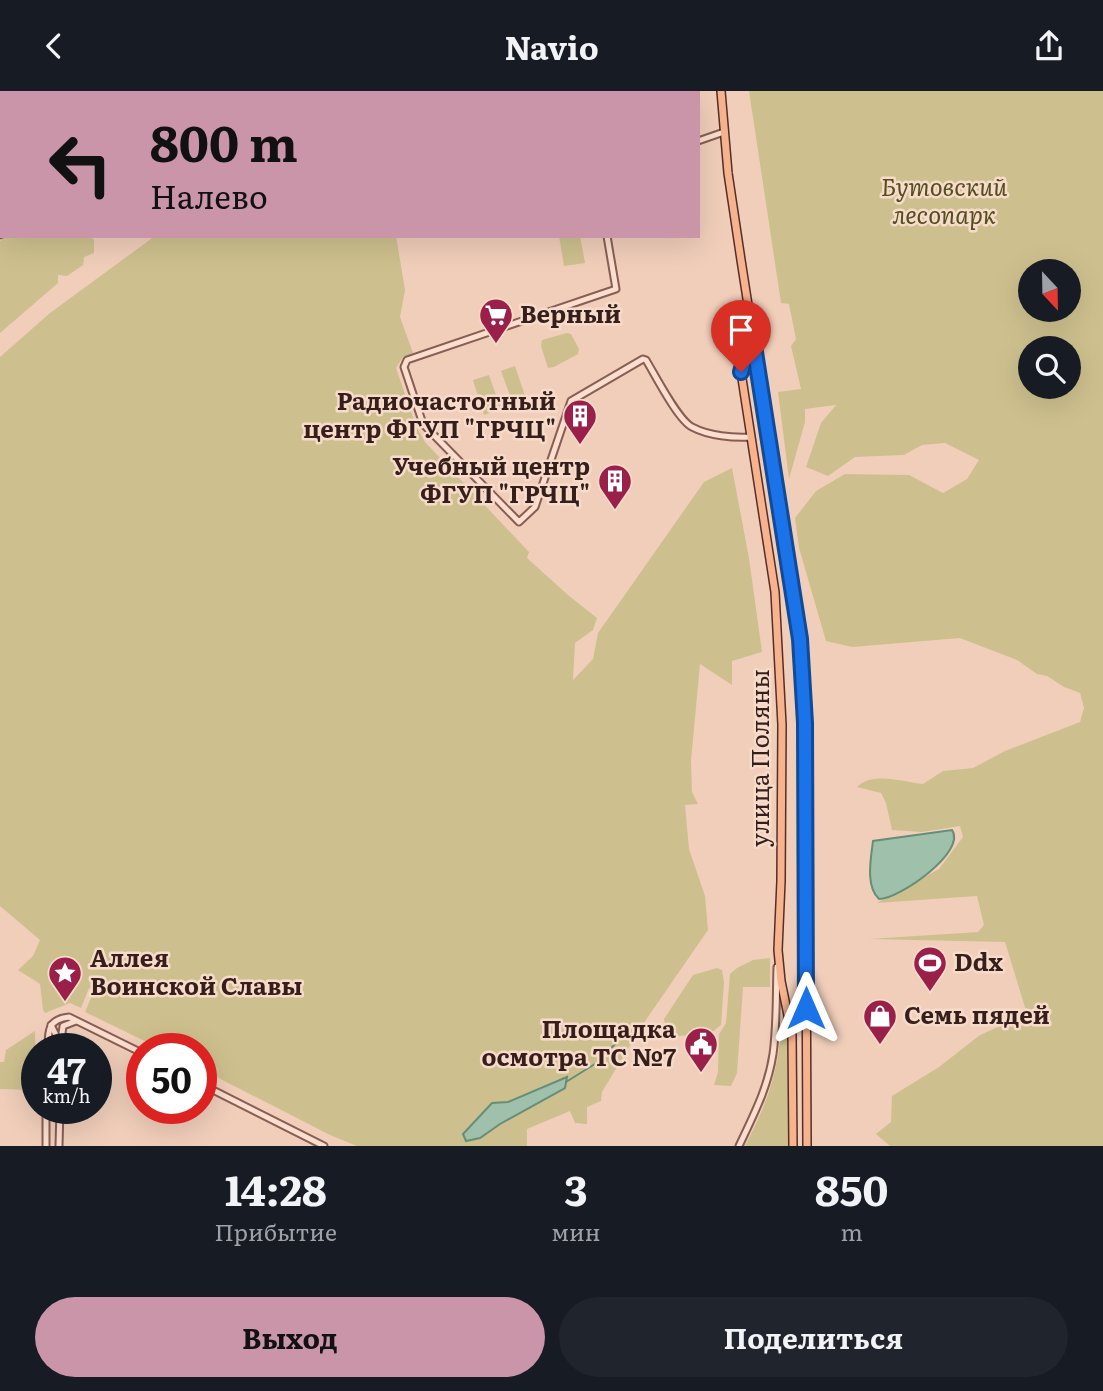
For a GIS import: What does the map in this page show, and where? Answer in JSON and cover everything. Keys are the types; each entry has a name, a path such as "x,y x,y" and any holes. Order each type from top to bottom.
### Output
{"main road":[{"name":"улица Поляны","path":"720,91 752,333 795,593 801,650 805,723 807,1146"},
{"name":"улица Поляны","path":"752,333 741,372 775,592 779,650 782,725 778,950 792,1035 793,1146"}],"street":[{"path":"700,140 724,132"},
{"path":"607,238 616,289 407,360 404,367 424,424 519,522 535,506 571,401 642,359 646,360 677,411 691,427 723,436 751,437"},
{"path":"739,1146 764,1090 773,1054 778,950"},
{"path":"48,1033 51,1025 64,1017 79,1021 126,1045"},
{"path":"62,1033 63,1026 79,1021"},
{"path":"51,1025 54,1033"},
{"path":"217,1092 324,1146"},
{"path":"46,1124 46,1146"},
{"path":"59,1146 60,1124"}],"green space":[{"name":"Бутовский лесопарк","path":"749,91 1103,91 1103,1146 890,1146 876,1134 891,1122 892,1096 939,1067 980,1035 1027,1014 1005,942 869,939 978,932 984,925 977,896 877,903 939,869 963,837 960,826 922,832 892,830 881,793 857,787 863,782 879,778 923,784 943,771 973,768 1005,751 1080,722 1084,708 1080,693 1047,676 1037,674 1017,660 960,638 852,647 826,641 799,548 795,518 816,491 845,474 909,475 943,493 967,479 979,460 945,443 922,445 904,455 855,457 828,476 806,467 821,423 836,405 805,409 805,422 789,479 778,392 801,389 791,346 796,339 789,304 781,303"},
{"path":"4,238 92,238 94,240 94,253 84,257 83,265 67,276 58,275 58,283 0,333 0,241"},
{"path":"152,238 396,238 405,290 400,317 413,353 403,357 396,368 416,426 425,442 529,552 527,558 597,618 593,630 575,643 573,680 593,659 598,633 704,482 732,468 749,558 762,652 732,661 732,685 700,664 691,761 692,792 698,804 685,805 689,849 705,896 708,930 641,1027 602,1092 601,1101 587,1107 587,1124 575,1123 570,1111 527,1129 527,1146 357,1146 217,1077 217,1033 128,1033 85,1012 94,991 89,988 81,1008 70,1003 45,1013 40,984 18,970 33,956 40,940 0,906 0,357 50,313"},
{"path":"559,238 580,238 585,263 564,266"},
{"path":"571,334 579,349 578,354 548,368 541,346 542,340"},
{"path":"515,366 526,399 513,404 501,371"},
{"path":"489,375 501,409 484,415 473,380"},
{"path":"770,958 770,987 743,987 737,1073 731,1086 714,1085 718,1072 719,1034 726,1023 730,974 753,960"},
{"path":"717,968 722,970 724,982 721,1025 711,1033 668,1037 664,1019 693,975"},
{"path":"783,1009 789,1030 790,1146 745,1146 773,1080"},
{"path":"21,1040 21,1090 0,1089 0,1062 4,1062 6,1050"}],"shaded area":[{"path":"952,830 954,839 950,850 929,873 901,891 879,899 870,879 873,841"},
{"path":"567,1077 565,1088 480,1138 466,1141 463,1134 492,1103 508,1102"}],"waterway":[{"path":"566,1082 598,1062 617,1042"}],"place":[{"name":"Верный","path":"496,345"},
{"name":"Радиочастотный центр ФГУП \"ГРЧЦ\"","path":"580,446"},
{"name":"Учебный центр ФГУП \"ГРЧЦ\"","path":"615,511"},
{"name":"Ddx","path":"930,993"},
{"name":"Аллея Воинской Славы","path":"65,1003"},
{"name":"Семь пядей","path":"880,1046"},
{"name":"Площадка осмотра ТС №7","path":"701,1074"}],"route":[{"path":"741,372 752,333 795,593 800,639 805,723 806,1008"}]}
